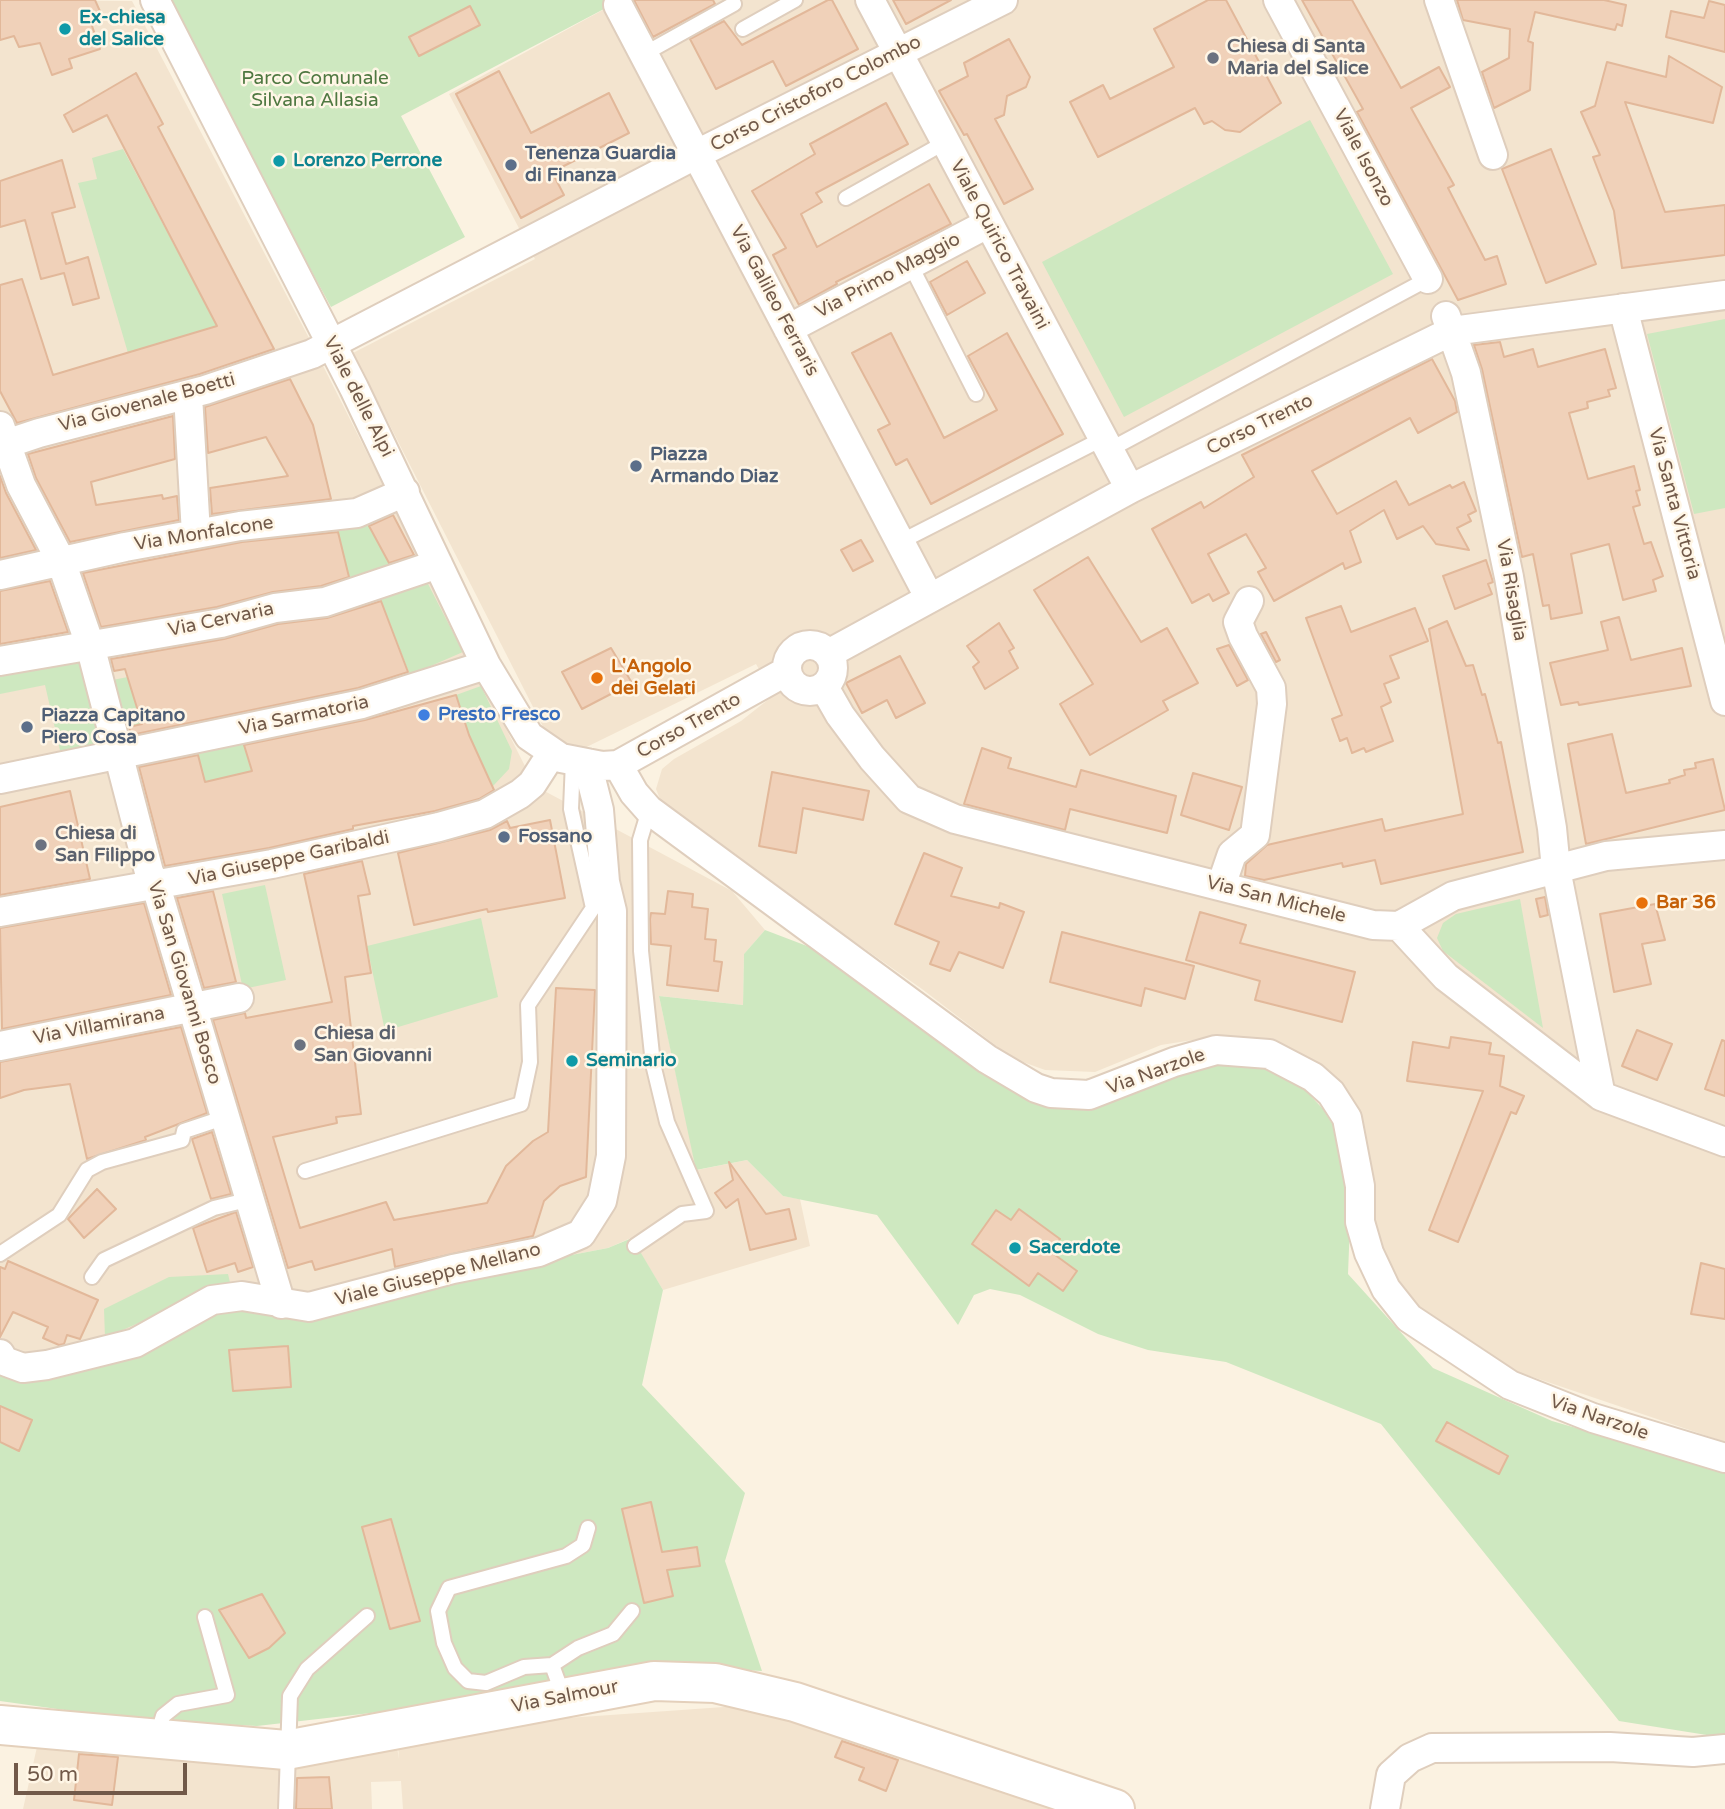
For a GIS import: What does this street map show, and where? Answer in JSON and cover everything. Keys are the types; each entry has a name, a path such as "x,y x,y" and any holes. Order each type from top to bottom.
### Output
{"main road":[{"name":"Via Salmour","path":"0,1725 286,1750 558,1681 715,1683 795,1702 1115,1809"}],"street":[{"name":"Viale delle Alpi","path":"155,0 332,344 486,665 520,726 570,759"},
{"name":"Viale Quirico Travaini","path":"870,0 1130,489"},
{"name":"Corso Cristoforo Colombo","path":"332,344 696,154 1003,0"},
{"name":"Viale Isonzo","path":"1278,0 1428,279"},
{"path":"1439,0 1493,155"},
{"name":"Via Galileo Ferraris","path":"618,5 929,597"},
{"name":"Via Primo Maggio","path":"788,329 987,224"},
{"name":"Corso Trento","path":"828,654 1130,489 1449,324 1725,295"},
{"name":"Via Santa Vittoria","path":"1623,307 1725,701"},
{"name":"Via Risaglia","path":"1449,324 1466,373 1509,577 1556,869 1601,1096"},
{"name":"Via Giovenale Boetti","path":"2,438 188,395 312,354 332,344"},
{"path":"188,395 196,534"},
{"name":"Via San Giovanni Bosco","path":"2,438 21,485 61,561 90,645 149,872 156,886 281,1304"},
{"name":"Via Monfalcone","path":"0,575 196,534 357,513 405,492"},
{"name":"Via Cervaria","path":"0,661 221,623 275,608 325,602 438,564"},
{"path":"1221,886 1232,854 1255,835 1272,704 1271,688 1238,622 1249,601"},
{"path":"801,646 816,646 828,654 832,675 824,687 804,691 792,683 787,671 790,656 801,646"},
{"name":"Via Sarmatoria","path":"0,779 362,704 486,665"},
{"name":"Corso Trento","path":"570,759 618,765 787,671"},
{"name":"Via San Michele","path":"824,687 840,715 872,758 909,799 955,819 1373,925 1399,926"},
{"name":"Via Giuseppe Garibaldi","path":"0,912 272,864 439,827 485,814 570,759"},
{"name":"Viale Giuseppe Mellano","path":"0,1354 4,1361 23,1368 47,1365 135,1343 212,1300 242,1296 309,1307 453,1269 539,1252 582,1234 602,1201 611,1156 612,911 605,881 599,810 570,759"},
{"name":"Via Narzole","path":"618,765 634,793 649,810 987,1059 1036,1088 1051,1093 1089,1095 1174,1062 1216,1050 1269,1054 1288,1062 1331,1093 1347,1118 1360,1186 1360,1222 1369,1253 1386,1289 1409,1318 1510,1385 1593,1418 1725,1458"},
{"path":"1725,845 1606,856 1453,896 1399,926 1446,977 1601,1096 1725,1142"},
{"name":"Via Villamirana","path":"0,1046 239,998"},
{"path":"1385,1809 1391,1775 1410,1758 1432,1748 1610,1747 1693,1752 1725,1749"}],"lane":[{"path":"743,29 795,0"},
{"path":"644,54 736,1"},
{"path":"846,198 944,143"},
{"path":"910,264 976,394"},
{"path":"900,542 1106,444 1428,279"},
{"path":"305,1171 521,1104 530,1062 527,1005 593,908 571,809 570,759"},
{"path":"635,1246 682,1214 706,1211 667,1122 653,1064 641,951 640,840 649,810"},
{"path":"0,1254 59,1215 87,1170 102,1162 182,1140 184,1131 226,1117"},
{"path":"92,1277 104,1260 214,1208 251,1199"},
{"path":"587,1528 583,1545 566,1556 449,1588 438,1611 444,1643 455,1668 468,1681 486,1684 524,1667 558,1681 578,1648 613,1634 632,1612"},
{"path":"286,1809 290,1696 307,1669 367,1616"},
{"path":"157,1737 163,1716 178,1704 227,1695 205,1617"}],"shaded area":[{"path":"0,0 132,1 310,340 535,786 732,891 765,930 744,954 743,1005 659,996 697,1170 747,1160 783,1196 800,1199 810,1246 663,1290 631,1238 608,1248 172,1328 126,1361 39,1378 3,1377 0,1374"},
{"path":"621,0 1725,0 1725,1442 1515,1371 1432,1320 1395,1285 1378,1244 1368,1164 1356,1112 1212,1037 1161,1045 1095,1072 1045,1070 1012,1058 922,989 762,877 660,799 656,789 662,769 674,759 741,721 774,695 756,664 560,760 353,353 535,259 449,94"},
{"path":"795,1702 1093,1809 403,1809 401,1781 371,1782 372,1809 23,1809 39,1738 396,1741 399,1759 397,1730"}],"green space":[{"name":"Parco Comunale Silvana Allasia","path":"164,0 621,0 401,116 465,237 331,307"},
{"path":"1310,120 1393,274 1124,417 1042,262"},
{"path":"123,149 217,326 128,353 78,183 97,179 92,158"},
{"path":"1725,319 1725,508 1694,514 1647,334"},
{"path":"366,521 392,569 350,581 336,525"},
{"path":"426,580 463,652 410,675 379,595"},
{"path":"79,659 102,751 62,759 45,685 0,694 0,676"},
{"path":"128,677 142,724 121,729 107,681"},
{"path":"481,686 512,751 509,769 493,786 469,735 456,695"},
{"path":"241,734 252,771 205,782 196,746"},
{"path":"265,885 286,980 243,989 222,894"},
{"path":"1520,899 1543,1028 1443,951 1437,938 1443,923 1456,914"},
{"path":"481,918 498,997 385,1031 367,946"},
{"path":"765,930 807,946 1033,1099 1189,1063 1252,1064 1292,1076 1323,1109 1336,1130 1344,1161 1350,1223 1348,1274 1433,1368 1552,1421 1725,1471 1725,1734 1713,1736 1619,1721 1381,1424 1226,1362 1148,1350 1098,1334 1020,1295 990,1289 974,1295 958,1325 877,1215 783,1196 747,1160 696,1170 659,996 743,1005 744,954"},
{"path":"632,1238 663,1290 642,1385 745,1493 725,1561 762,1671 652,1665 467,1702 257,1726 136,1720 0,1701 0,1374 3,1377 39,1378 126,1361 172,1328 194,1317 519,1265 608,1248"},
{"path":"228,1274 232,1291 183,1303 105,1338 104,1309 169,1277"}],"building":[{"path":"0,0 95,0 103,18 91,23 100,49 69,59 72,68 52,75 40,43 19,47 14,36 0,40"},
{"path":"634,0 713,0 715,4 653,37"},
{"path":"832,0 858,49 786,86 773,61 716,89 690,39 724,21 742,45"},
{"path":"893,0 951,0 906,24"},
{"path":"1208,0 1226,0 1281,103 1240,132 1225,130 1212,121 1204,124 1195,108 1098,157 1070,102 1103,85 1110,99 1174,67 1154,29"},
{"path":"1302,0 1352,0 1401,88 1439,67 1450,87 1411,108 1454,185 1448,188 1485,260 1497,256 1506,284 1458,300 1357,112 1363,109"},
{"path":"1457,0 1604,0 1626,5 1622,26 1617,24 1615,30 1535,12 1528,41 1533,43 1530,90 1494,108 1482,72 1509,58 1510,29 1463,20"},
{"path":"1709,1 1725,5 1725,52 1666,37 1671,11 1704,18"},
{"path":"470,6 480,25 419,56 409,37"},
{"path":"1009,39 1030,77 1026,87 1007,96 1004,115 995,119 1033,189 1004,204 967,134 964,135 939,91 968,76 964,63"},
{"path":"1669,56 1722,87 1713,123 1625,102 1665,212 1725,205 1725,255 1622,268 1614,211 1593,157 1600,155 1581,112 1595,106 1607,62 1666,77"},
{"path":"499,71 531,133 609,93 629,133 552,172 564,195 521,218 456,94"},
{"path":"136,73 163,124 158,127 274,349 200,374 17,423 0,391 0,285 22,279 53,375 217,326 107,115 73,132 64,115"},
{"path":"886,103 908,144 816,193 822,202 801,214 817,247 929,184 951,224 836,282 837,284 799,305 773,255 786,248 752,191 815,154 810,144"},
{"path":"1551,149 1596,264 1546,283 1502,169"},
{"path":"62,160 75,207 52,213 66,264 88,257 99,298 73,305 64,273 41,279 25,220 0,227 0,181"},
{"path":"967,261 985,293 947,315 930,282"},
{"path":"891,333 944,438 997,410 968,356 1007,333 1063,434 931,504 907,459 896,465 878,430 890,424 852,353"},
{"path":"1500,342 1504,357 1533,349 1538,367 1605,349 1616,388 1608,390 1610,396 1587,402 1588,408 1569,413 1588,479 1634,466 1640,490 1636,491 1640,505 1633,507 1644,544 1651,542 1663,576 1653,580 1656,591 1623,600 1609,544 1571,554 1582,613 1551,619 1549,605 1543,606 1533,554 1522,557 1482,369 1474,345"},
{"path":"1432,359 1455,401 1457,412 1418,433 1410,418 1312,471 1337,514 1396,481 1409,505 1450,485 1452,488 1464,482 1476,511 1468,515 1471,521 1457,528 1469,550 1436,544 1423,526 1397,539 1384,510 1350,531 1361,562 1345,569 1343,563 1274,601 1258,572 1266,568 1246,534 1208,554 1229,593 1213,601 1209,594 1192,603 1152,529 1201,502 1204,508 1254,477 1242,455"},
{"path":"290,379 313,425 331,499 212,514 210,488 288,476 266,437 208,453 205,407"},
{"path":"173,416 175,459 91,482 96,505 162,495 163,499 177,496 179,520 70,542 36,478 28,454"},
{"path":"0,476 6,493 36,550 0,558"},
{"path":"393,515 414,555 389,563 369,526"},
{"path":"338,532 349,577 321,586 273,592 217,607 101,627 83,573 242,542"},
{"path":"861,540 873,561 853,571 841,550"},
{"path":"1088,557 1141,642 1167,628 1198,683 1163,701 1168,710 1090,755 1060,704 1093,684 1034,590"},
{"path":"1486,560 1493,582 1488,584 1492,594 1455,609 1443,576"},
{"path":"50,581 68,632 0,644 0,591"},
{"path":"381,601 408,672 358,688 131,735 129,727 142,724 125,669 114,671 111,659 224,639 278,624 327,618"},
{"path":"1341,606 1351,632 1415,608 1428,641 1390,656 1399,678 1384,684 1391,702 1381,707 1393,741 1366,752 1364,748 1352,753 1347,738 1340,741 1332,719 1342,715 1306,618"},
{"path":"1619,617 1631,660 1682,648 1691,686 1579,705 1578,702 1561,705 1550,663 1608,650 1601,622"},
{"path":"1447,621 1466,666 1473,665 1482,695 1485,694 1498,743 1501,742 1523,852 1381,884 1375,860 1343,867 1342,863 1264,880 1245,876 1246,864 1267,845 1382,819 1385,831 1463,814 1429,629"},
{"path":"999,623 1014,648 1009,651 1018,668 985,689 973,667 979,662 967,646"},
{"path":"1266,632 1280,660 1276,662 1261,634"},
{"path":"1229,645 1248,680 1237,686 1217,649"},
{"name":"L'Angolo dei Gelati","path":"611,648 632,683 582,709 562,672"},
{"path":"900,656 925,703 896,718 887,700 862,713 846,683"},
{"path":"456,695 469,735 494,790 479,799 435,811 353,826 353,829 269,848 165,866 139,767 198,755 205,782 252,771 244,745 365,720"},
{"path":"1612,734 1626,793 1670,783 1669,780 1685,775 1684,770 1696,768 1695,763 1713,759 1725,810 1586,844 1568,744"},
{"path":"982,748 1011,758 1008,768 1076,787 1081,770 1176,796 1167,833 1070,809 1065,830 964,804"},
{"path":"772,772 869,791 863,820 803,808 796,853 759,846"},
{"path":"1193,773 1242,787 1229,830 1181,815"},
{"name":"Chiesa di San Filippo","path":"70,791 90,879 0,895 0,807"},
{"path":"550,820 565,898 488,912 487,909 414,925 398,853 490,830 507,821 510,828"},
{"path":"924,853 962,868 951,896 999,908 1000,903 1024,912 1003,968 959,952 950,971 930,964 939,942 895,924"},
{"path":"362,861 370,894 358,896 371,973 345,977 361,1114 336,1117 337,1123 273,1137 300,1228 386,1202 394,1220 487,1203 506,1166 533,1141 548,1132 556,988 595,990 586,1177 560,1186 544,1201 533,1236 395,1267 392,1249 315,1270 312,1261 288,1268 213,1020 245,1013 246,1018 332,1002 304,874"},
{"path":"213,891 236,982 204,988 177,898"},
{"path":"668,891 693,894 692,907 708,909 705,939 716,940 714,961 722,962 718,991 667,985 671,946 651,944 650,919 651,913 665,914"},
{"path":"1545,897 1548,915 1540,917 1536,899"},
{"path":"144,903 171,995 2,1029 0,928"},
{"path":"1655,904 1665,940 1642,944 1651,984 1614,992 1600,914"},
{"path":"1200,912 1246,925 1240,943 1355,972 1342,1022 1255,1000 1260,981 1186,960"},
{"path":"1062,932 1194,966 1185,999 1145,988 1141,1006 1050,982"},
{"path":"181,1027 207,1113 145,1137 146,1140 87,1159 70,1084 24,1090 0,1098 0,1062"},
{"path":"1637,1030 1672,1044 1657,1080 1622,1066"},
{"path":"1451,1037 1491,1043 1489,1054 1504,1056 1500,1086 1524,1096 1516,1114 1511,1112 1458,1242 1429,1230 1483,1091 1407,1081 1413,1042 1449,1048"},
{"path":"1722,1040 1725,1041 1725,1096 1705,1089"},
{"path":"212,1132 231,1194 211,1199 192,1139"},
{"path":"729,1162 766,1214 789,1209 796,1239 750,1250 738,1199 726,1208 715,1193 733,1180"},
{"path":"97,1189 116,1209 84,1238 68,1219"},
{"name":"Sacerdote","path":"1019,1209 1060,1239 1051,1252 1077,1271 1063,1291 1038,1273 1029,1286 972,1244 996,1210 1011,1220"},
{"path":"236,1212 253,1267 238,1272 235,1263 207,1272 193,1228"},
{"path":"8,1261 98,1300 80,1339 67,1335 64,1344 59,1345 43,1338 48,1327 13,1312 0,1337 0,1267 5,1269"},
{"path":"1701,1263 1725,1269 1725,1319 1691,1314"},
{"path":"288,1346 291,1387 233,1391 229,1350"},
{"path":"0,1406 32,1420 19,1451 0,1442"},
{"path":"1447,1422 1508,1456 1499,1474 1436,1441"},
{"path":"651,1502 662,1552 697,1547 700,1566 667,1570 673,1596 644,1603 622,1509"},
{"path":"391,1519 420,1621 390,1629 362,1527"},
{"path":"262,1594 285,1633 269,1648 249,1658 219,1610"},
{"path":"842,1741 898,1760 886,1791 859,1780 864,1768 835,1757"},
{"path":"79,1754 118,1757 112,1805 74,1800"},
{"path":"329,1777 332,1809 296,1809 297,1778"}],"place":[{"name":"Ex-chiesa del Salice","path":"65,29"},
{"name":"Chiesa di Santa Maria del Salice","path":"1213,58"},
{"name":"Lorenzo Perrone","path":"279,161"},
{"name":"Tenenza Guardia di Finanza","path":"511,165"},
{"name":"Piazza Armando Diaz","path":"636,466"},
{"name":"L'Angolo dei Gelati","path":"597,678"},
{"name":"Presto Fresco","path":"424,715"},
{"name":"Piazza Capitano Piero Cosa","path":"27,727"},
{"name":"Fossano","path":"504,837"},
{"name":"Chiesa di San Filippo","path":"41,845"},
{"name":"Bar 36","path":"1642,903"},
{"name":"Chiesa di San Giovanni","path":"300,1045"},
{"name":"Seminario","path":"572,1061"},
{"name":"Sacerdote","path":"1015,1248"}]}
